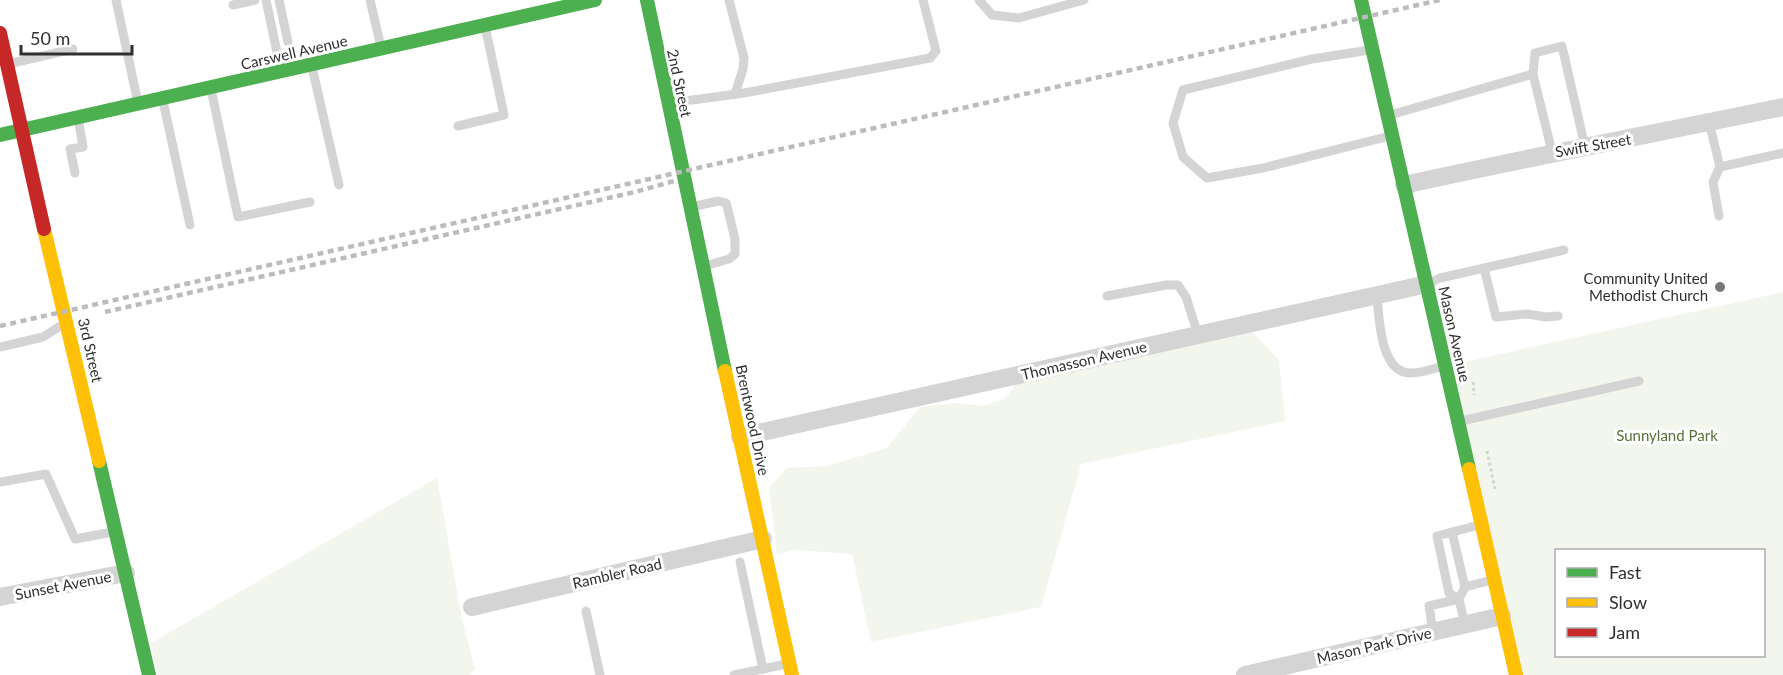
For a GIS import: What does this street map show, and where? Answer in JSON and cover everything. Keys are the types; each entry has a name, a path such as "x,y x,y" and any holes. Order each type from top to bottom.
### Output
{"street":[{"name":"Carswell Avenue","path":"0,135 595,0"},
{"name":"2nd Street","path":"646,0 682,172"},
{"name":"Mason Avenue","path":"1361,0 1516,675"},
{"name":"3rd Street","path":"0,33 149,675"},
{"name":"Swift Street","path":"1404,185 1552,152 1783,107"},
{"name":"Brentwood Drive","path":"682,172 791,669"},
{"name":"Thomasson Avenue","path":"740,437 1427,284"},
{"name":"Rambler Road","path":"472,607 763,539"},
{"name":"Sunset Avenue","path":"0,597 126,573"},
{"name":"Mason Park Drive","path":"1245,675 1502,616"}],"lane":[{"path":"116,0 138,104"},
{"path":"232,5 255,0"},
{"path":"266,0 281,72"},
{"path":"279,0 288,42"},
{"path":"370,0 381,50"},
{"path":"729,0 744,58 735,94"},
{"path":"668,104 930,58 936,51 923,0"},
{"path":"979,0 992,15 1019,18 1084,0"},
{"path":"458,126 504,115 485,26"},
{"path":"1552,152 1533,74 1535,53 1562,46 1585,147"},
{"path":"7,64 73,49"},
{"path":"1373,49 1312,59 1183,90 1173,123 1183,157 1207,178 1263,168 1393,136"},
{"path":"312,65 339,185"},
{"path":"1388,115 1533,74"},
{"path":"211,88 238,217 310,202"},
{"path":"162,99 190,225"},
{"path":"75,173 70,149 83,147 78,118"},
{"path":"1709,122 1720,167 1713,182 1719,216"},
{"path":"1720,167 1783,153"},
{"path":"690,207 718,201 726,203 735,239 736,250 732,257 703,267"},
{"path":"1427,284 1440,278 1564,250"},
{"path":"1484,268 1496,317 1527,314 1558,316"},
{"path":"1107,296 1166,285 1178,285 1186,297 1198,335"},
{"path":"1377,295 1385,351 1389,362 1398,370 1410,373 1446,366"},
{"path":"0,347 43,337 67,322"},
{"path":"1458,421 1639,381"},
{"path":"0,482 46,474 75,539 117,532"},
{"path":"1460,599 1449,593 1437,536 1482,525"},
{"path":"1452,532 1465,587 1460,599 1465,625"},
{"path":"740,562 763,669"},
{"path":"1465,587 1494,580"},
{"path":"1433,632 1429,606 1460,599"},
{"path":"586,611 600,675"},
{"path":"734,675 763,669 791,669"}],"path":[{"path":"1473,382 1474,395"}],"green space":[{"name":"Sunnyland Park","path":"1783,292 1783,675 1516,675 1446,366"},
{"path":"1251,331 1279,360 1285,421 1081,464 1041,607 871,642 852,554 795,550 777,554 769,488 787,468 827,466 887,448 920,407 956,403 984,406 1005,399 1016,384"},
{"path":"437,478 462,619 475,669 469,675 158,675 151,643"}],"railway":[{"path":"0,326 1440,0"},
{"path":"105,312 635,192 674,181"}],"traffic: fast":[{"path":"0,135 595,0"},
{"path":"647,0 725,371"},
{"path":"1361,0 1469,469"},
{"path":"99,461 149,675"}],"traffic: slow":[{"path":"44,229 99,461"},
{"path":"725,371 792,675"},
{"path":"1469,469 1516,675"}],"traffic: jam":[{"path":"0,33 44,229"}],"place":[{"name":"Community United Methodist Church","path":"1720,287"}]}
